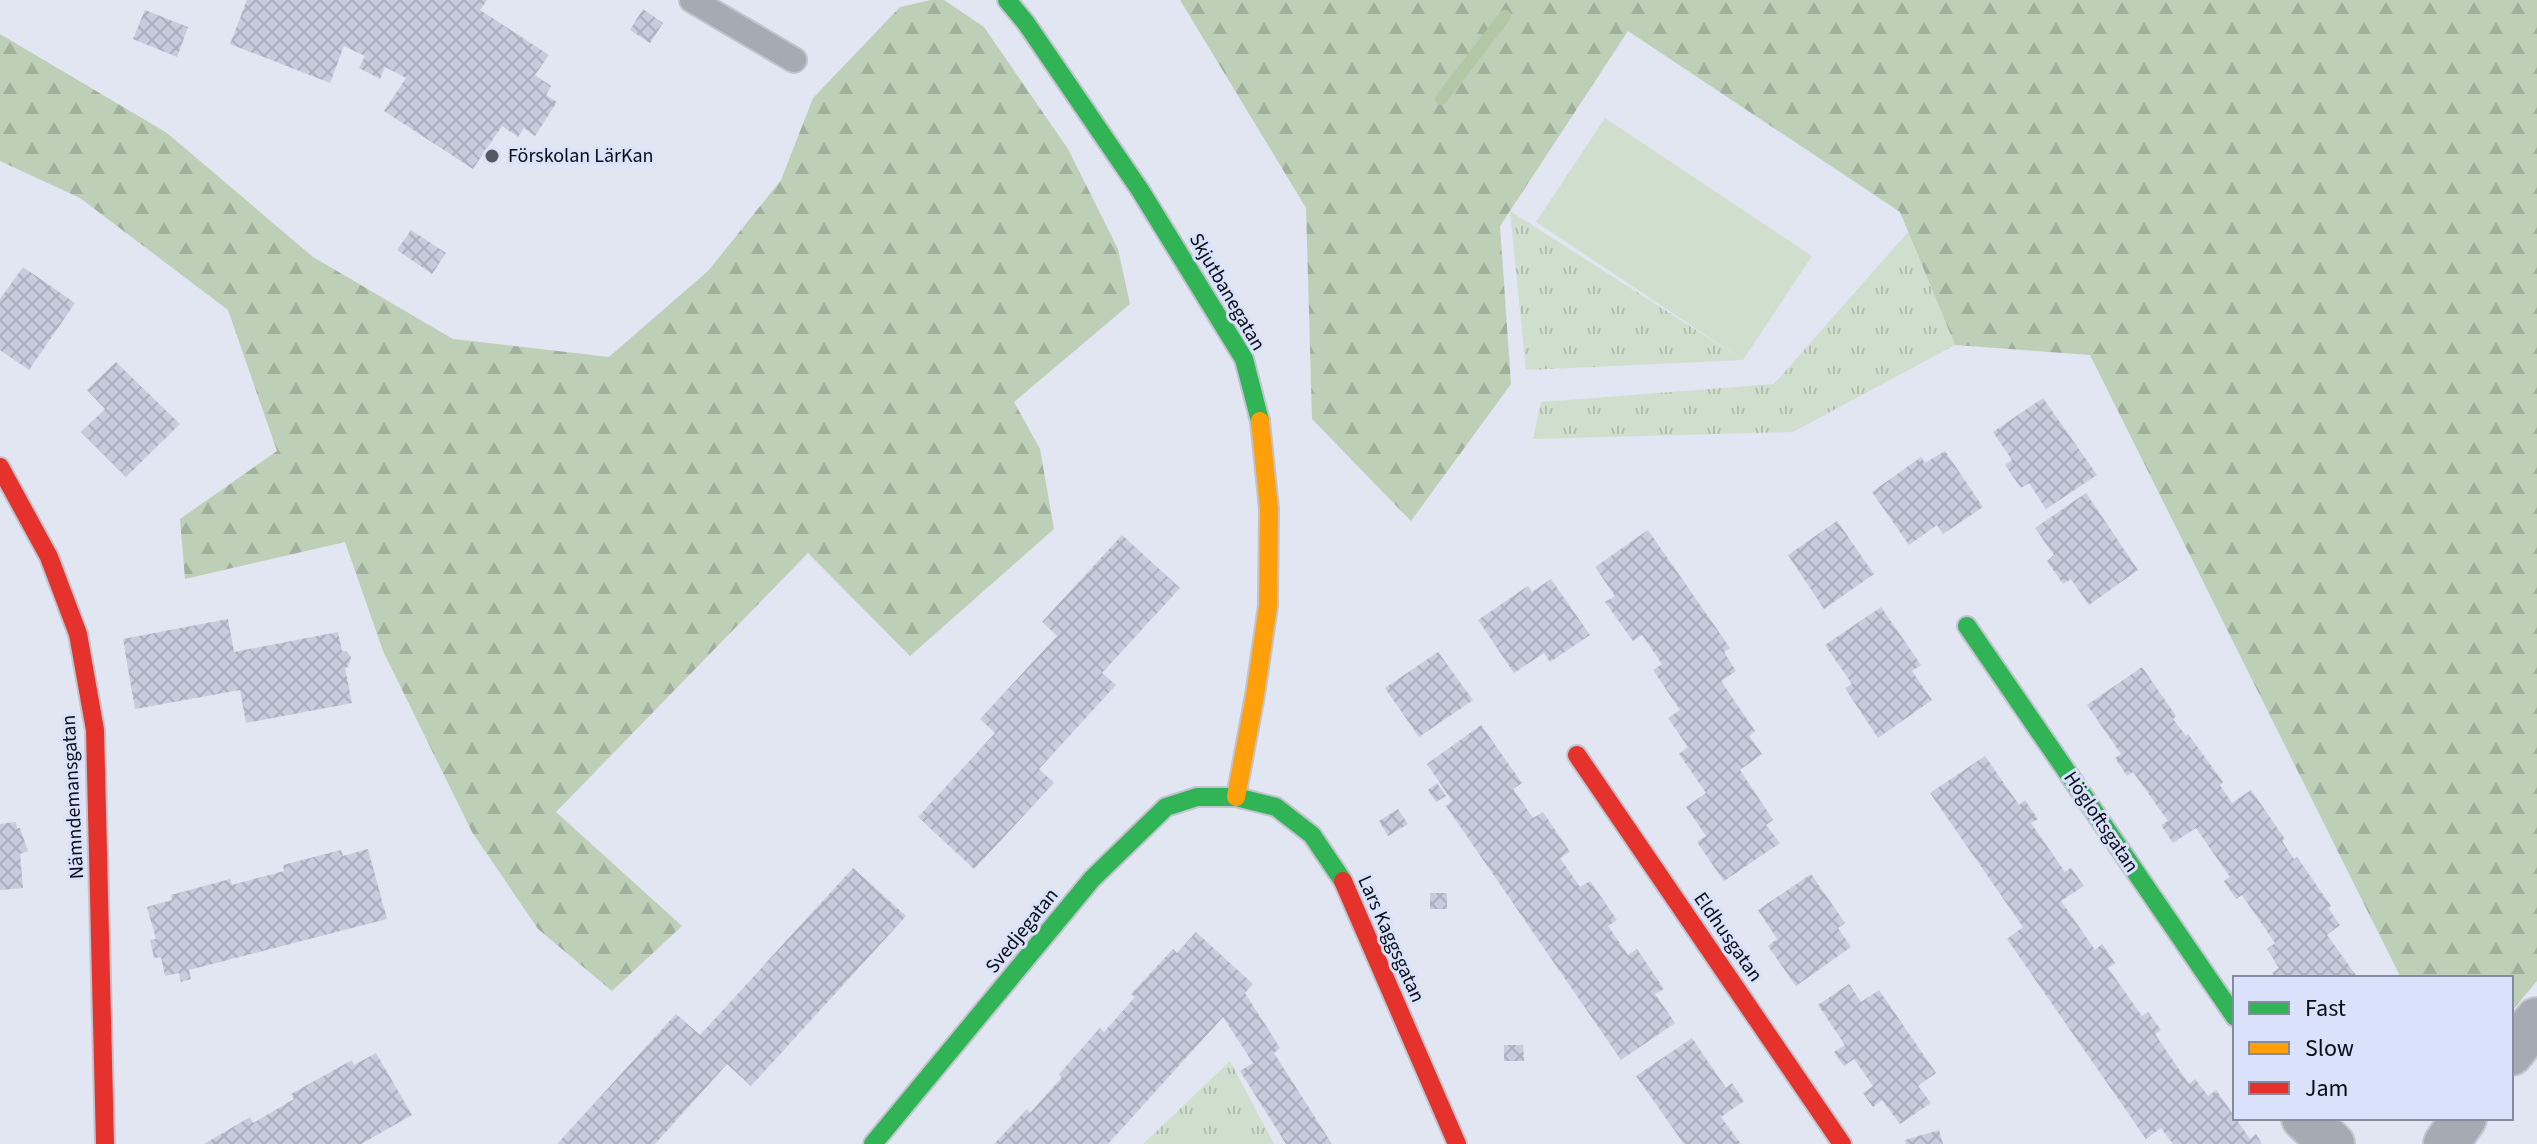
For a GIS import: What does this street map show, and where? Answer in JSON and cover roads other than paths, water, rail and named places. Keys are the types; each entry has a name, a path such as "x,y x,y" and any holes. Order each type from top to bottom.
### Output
{"street":[{"name":"Skjutbanegatan","path":"1007,0 1140,190 1244,359 1260,423 1269,509 1268,606 1236,797"},
{"name":"Nämndemansgatan","path":"0,467 49,557 78,634 95,730 105,1144"},
{"name":"Högloftsgatan","path":"1967,626 2233,1014"},
{"name":"Eldhusgatan","path":"1577,755 1842,1144"},
{"name":"Svedjegatan","path":"873,1144 1092,879 1166,807 1197,797 1236,797"},
{"name":"Lars Kaggsgatan","path":"1236,797 1276,807 1312,835 1342,879 1457,1144"},
{"path":"2513,1050 2537,1020"},
{"path":"2306,1120 2332,1144"},
{"path":"2446,1144 2463,1120"}],"lane":[{"path":"692,0 794,60"}],"waterway":[{"path":"1441,99 1505,16"}],"place":[{"name":"Förskolan LärKan","path":"492,156"}]}
